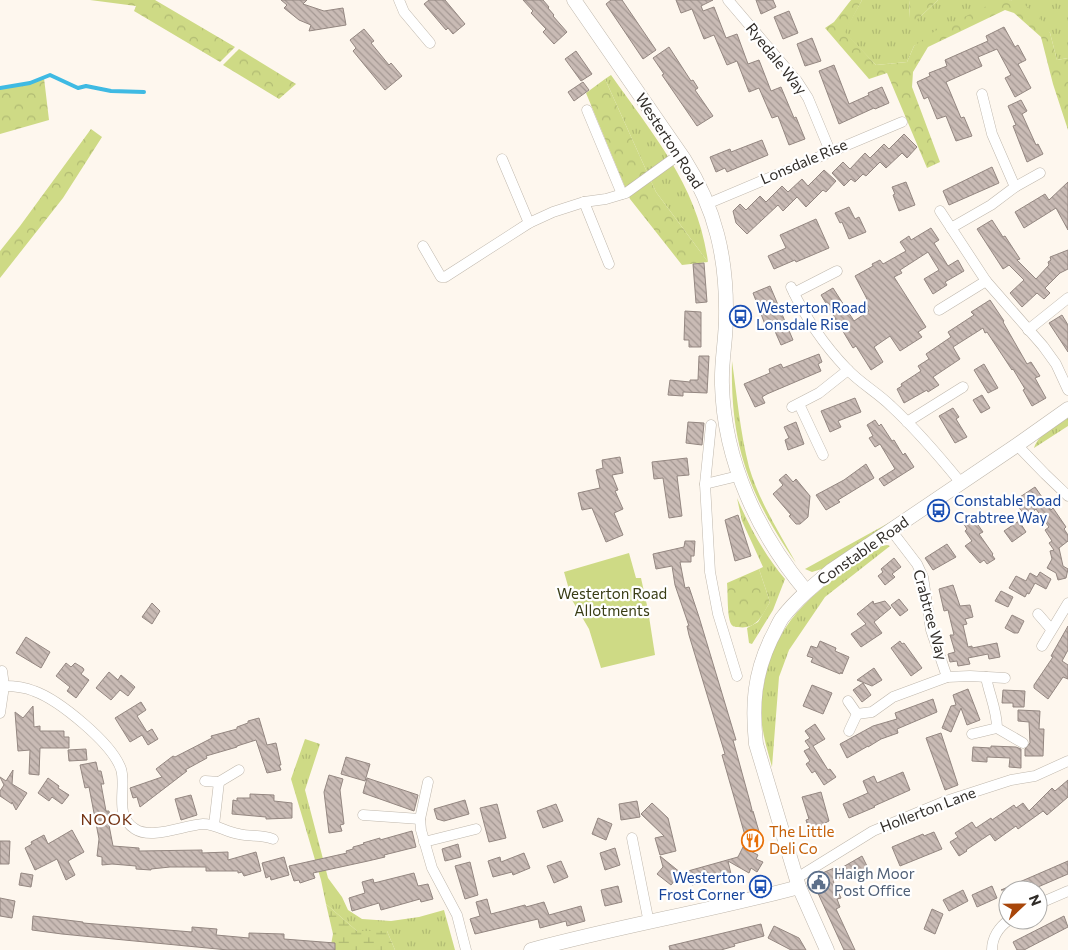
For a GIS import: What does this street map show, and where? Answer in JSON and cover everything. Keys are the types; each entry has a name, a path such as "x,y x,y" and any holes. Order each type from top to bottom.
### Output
{"street":[{"path":"399,0 404,12 430,43"},
{"name":"Westerton Road","path":"574,0 698,180 718,233 722,253 726,319 722,385 725,423 738,476 751,505 783,561 806,591"},
{"name":"Ryedale Way","path":"728,0 797,81 808,98 830,151"},
{"path":"982,94 992,134 1015,187"},
{"path":"587,110 622,194"},
{"name":"Lonsdale Rise","path":"707,204 902,122"},
{"path":"423,246 441,277 445,277 529,223 553,212 584,202 606,199 622,194 680,154"},
{"path":"502,159 529,223"},
{"path":"951,228 1040,173"},
{"path":"584,202 609,264"},
{"path":"940,211 986,281 1043,346 1056,364 1068,390"},
{"path":"837,271 792,290 808,320 825,344 848,370 891,406 937,453 961,483"},
{"path":"939,310 986,281"},
{"path":"1028,330 1068,298"},
{"path":"823,455 796,406 826,388 848,370"},
{"path":"907,422 963,387"},
{"name":"Constable Road","path":"806,591 832,570 1068,409"},
{"path":"711,426 705,484 710,572 718,614 737,676"},
{"path":"1017,445 1068,496"},
{"path":"705,484 738,476"},
{"name":"Crabtree Way","path":"891,530 917,564 923,577 931,630 947,677"},
{"path":"806,591 781,619 763,656 754,694 754,722 756,744 798,882 827,950"},
{"path":"1042,646 1068,603"},
{"path":"1038,614 1051,629"},
{"path":"0,713 4,686 2,671"},
{"path":"857,714 872,712 893,696 947,677 1005,678"},
{"path":"986,677 991,702 995,710 997,728"},
{"path":"4,686 35,691 69,711 116,758 122,775 121,802 124,814 128,822 136,830 166,832 193,826 214,825 232,833 264,836 273,839"},
{"path":"848,701 857,714"},
{"path":"848,731 857,714"},
{"path":"972,734 997,728 1023,743"},
{"name":"Hollerton Lane","path":"798,882 873,831 943,802 1011,780 1035,776 1068,761"},
{"path":"205,781 218,782 239,770"},
{"path":"214,825 218,782"},
{"path":"428,782 420,819 424,842 432,868 457,915 466,950"},
{"path":"363,815 420,819"},
{"path":"424,842 476,829"},
{"path":"632,838 649,922"},
{"path":"531,950 569,939 649,922 798,882"},
{"path":"1048,900 1068,891"},
{"path":"992,950 992,943 1000,930"}],"green space":[{"path":"90,0 155,0 235,47 220,62 134,11 136,6"},
{"path":"851,0 862,0 845,32 876,65 907,62 914,46 935,31 995,2 1011,0 1025,5 1040,18 1050,33 1057,60 1068,58 1068,130 1053,84 1041,37 1014,13 1005,10 928,47 913,72 912,87 940,162 927,168 887,73 869,79 825,28 834,22"},
{"path":"862,0 909,0 910,18 921,16 938,0 1011,0 914,46 907,62 876,65 844,32"},
{"path":"909,0 938,0 915,21 910,18"},
{"path":"1011,0 1068,0 1068,58 1057,60 1050,33"},
{"path":"239,49 296,84 279,99 223,65"},
{"path":"611,75 658,141 684,186 695,209 703,235 708,262 656,192 605,79"},
{"path":"44,78 49,120 0,134 0,88 30,83"},
{"path":"605,79 656,192 708,262 682,265 630,199 586,93"},
{"path":"91,129 102,137 63,198 0,278 0,251"},
{"path":"732,361 741,427 753,480 776,528 796,563 766,515 746,468 739,444 735,418 732,391"},
{"path":"1068,418 1068,426 1034,448 1044,434"},
{"path":"737,498 758,540 785,579 773,610 752,644 749,643 747,628 758,622 770,602 759,569 763,567 742,521"},
{"path":"894,520 825,568 812,572 805,569"},
{"path":"882,546 890,546 825,597 789,650 779,677 772,767 763,732 761,711 767,669 775,647 785,628 812,597 845,571"},
{"name":"Westerton Road Allotments","path":"629,553 636,578 641,578 655,655 601,668 589,629 572,600 564,572"},
{"path":"759,569 770,602 761,617 754,624 744,627 733,626 729,616 727,583"},
{"path":"305,739 320,744 305,790 328,878 342,897 348,910 362,919 391,921 419,917 444,910 455,950 395,950 387,931 357,931 326,904 321,880 291,779"},
{"path":"326,904 357,931 387,931 395,950 330,950 333,934"}],"building":[{"path":"281,0 307,0 303,4 324,11 343,8 346,25 309,31 311,25 299,20 284,8 287,5"},
{"path":"429,0 445,0 465,24 453,34 448,28 446,30 424,4"},
{"path":"523,0 543,0 553,16 567,32 554,44 543,32 546,29 531,13 533,11"},
{"path":"611,0 622,0 656,50 643,59 606,4"},
{"path":"676,0 713,0 701,6 703,11 714,7 726,38 737,34 748,64 759,60 771,91 781,87 805,139 789,145 778,116 772,118 759,88 749,92 737,61 727,65 714,35 704,39 692,9 681,13"},
{"path":"756,0 773,0 776,7 761,14"},
{"path":"789,11 798,33 783,39 774,17"},
{"path":"1004,27 1015,47 1018,45 1026,60 1018,64 1031,88 1015,97 1005,78 1011,75 997,49 978,57 982,66 946,82 961,118 964,117 972,136 956,141 946,116 937,119 928,97 924,99 917,82 930,76 929,73 947,66 945,60 988,41 986,36"},
{"path":"364,29 374,41 371,43 389,65 391,63 402,76 385,90 353,51 356,48 350,40"},
{"path":"812,38 821,61 805,66 797,44"},
{"path":"669,47 691,81 693,80 698,88 695,90 713,116 697,126 662,75 664,74 653,58"},
{"path":"576,51 592,74 581,81 565,59"},
{"path":"834,65 849,104 882,87 889,103 839,124 819,71"},
{"path":"583,82 589,90 574,101 568,92"},
{"path":"1021,100 1027,111 1022,114 1036,145 1038,144 1043,154 1027,162 1013,126 1016,125 1008,106"},
{"path":"904,134 917,147 907,158 902,153 886,168 880,162 866,176 863,174 855,182 851,179 844,186 832,173 843,162 850,169 865,153 870,158 884,144 889,149"},
{"path":"762,140 768,155 727,172 725,168 716,172 710,157 730,149 731,152"},
{"path":"992,167 999,183 949,205 943,191"},
{"path":"824,170 836,181 826,192 823,190 806,207 797,197 783,211 778,205 747,234 736,223 733,211 740,204 746,210 760,196 766,202 782,186 788,192 802,179 808,186"},
{"path":"906,182 915,205 899,211 892,187"},
{"path":"1068,182 1068,230 1056,208 1024,228 1015,212 1045,194 1049,200"},
{"path":"849,207 855,219 859,217 866,232 849,239 842,222 840,223 835,213"},
{"path":"816,219 829,248 774,269 768,256 786,248 780,235"},
{"path":"992,220 1020,259 1017,260 1036,279 1049,265 1050,257 1068,250 1068,269 1060,273 1045,288 1050,293 1044,299 1037,293 1022,307 1010,293 1024,280 1009,265 1003,269 977,229"},
{"path":"931,228 939,240 934,243 948,266 958,260 964,271 945,282 947,285 933,294 924,279 939,270 928,252 900,270 902,273 894,277 926,327 918,332 922,337 900,351 890,336 874,347 883,362 871,370 856,346 853,348 821,295 833,288 854,321 869,311 863,301 867,299 855,276 880,260 883,264 906,251 900,242 909,236 911,240"},
{"path":"704,263 707,302 696,303 693,264"},
{"path":"770,286 793,340 781,345 774,329 771,330 769,325 766,327 753,293"},
{"path":"990,300 1004,321 1027,364 1031,362 1040,376 1035,378 1046,398 1032,406 1023,390 1025,389 1013,369 983,328 953,347 960,359 933,377 939,385 904,403 897,389 902,386 901,384 921,371 918,366 929,359 926,354 951,337 948,332 974,315 971,312"},
{"path":"685,311 701,312 701,347 689,347 689,340 684,340"},
{"path":"1062,315 1068,325 1068,352 1049,323"},
{"path":"819,354 822,362 818,364 821,371 767,394 762,397 765,403 755,407 744,384 770,373 769,369 781,364 783,368"},
{"path":"699,356 709,356 707,393 683,392 683,396 668,395 670,380 690,382 690,380 698,380"},
{"path":"984,364 998,388 988,393 974,370"},
{"path":"982,395 990,408 981,413 973,400"},
{"path":"855,398 861,412 838,421 841,427 830,432 821,411"},
{"path":"953,408 959,417 956,419 967,437 955,443 939,416"},
{"path":"875,420 879,426 881,424 892,441 894,440 903,455 905,453 914,467 884,486 879,479 895,469 880,444 875,447 869,438 873,436 867,425"},
{"path":"688,422 704,423 702,445 686,443"},
{"path":"796,422 804,444 788,450 785,440 789,438 784,427"},
{"path":"620,457 623,473 612,475 618,490 615,491 623,509 614,513 623,535 606,542 592,508 582,510 578,493 600,488 596,470 603,468 602,460"},
{"path":"687,458 689,475 677,476 682,516 669,518 663,478 654,479 652,462"},
{"path":"866,464 874,478 838,500 840,502 826,510 816,495 844,480"},
{"path":"786,474 793,482 796,479 810,496 808,517 800,524 796,524 789,516 791,515 773,494 783,485 779,480"},
{"path":"1035,487 1066,527 1064,529 1068,535 1068,541 1059,548 1063,566 1068,569 1066,578 1058,580 1056,573 1047,568 1052,559 1050,551 1054,550 1049,543 1052,541 1045,530 1049,527 1036,509 1026,517 1014,501"},
{"path":"738,515 751,556 735,561 725,520"},
{"path":"971,515 983,532 979,534 995,559 987,564 984,560 980,563 965,546 972,541 965,531 967,529 962,521"},
{"path":"1019,521 1026,532 1012,542 1004,531"},
{"path":"685,541 695,541 694,556 691,556 691,562 680,562 685,588 689,587 699,617 736,740 733,740 752,810 750,811 753,811 762,842 748,846 722,755 725,754 689,635 687,626 689,626 675,585 672,566 656,569 653,554 684,547"},
{"path":"947,544 956,557 933,570 925,558"},
{"path":"894,558 901,567 892,574 895,577 885,585 878,576 883,572 881,569"},
{"path":"1040,572 1051,579 1046,589 1035,583 1029,594 1027,593 1025,597 1009,588 1016,576 1026,581 1030,573 1037,577"},
{"path":"953,585 960,606 970,605 973,617 965,619 967,624 963,625 968,647 972,646 972,648 997,643 1000,657 989,659 988,654 968,658 970,664 958,666 957,661 950,662 948,654 955,652 950,635 954,635 948,610 944,611 939,589"},
{"path":"1001,591 1013,597 1008,607 995,601"},
{"path":"899,599 908,610 900,616 891,605"},
{"path":"873,601 874,604 885,601 891,608 874,622 882,633 861,647 851,634 866,624 857,614"},
{"path":"152,603 160,611 152,624 142,617"},
{"path":"1012,615 1024,621 1018,633 1005,628"},
{"path":"1068,626 1068,650 1062,661 1068,665 1068,679 1063,677 1048,699 1034,688 1034,685 1053,657 1051,656"},
{"path":"26,637 50,652 41,668 16,653"},
{"path":"820,641 836,648 835,651 849,657 842,674 841,672 840,674 811,662 813,658 807,656 811,646 817,648"},
{"path":"900,641 902,644 904,643 922,668 911,676 891,648"},
{"path":"66,663 71,667 75,663 83,668 84,670 81,674 89,680 76,698 67,691 70,687 56,676"},
{"path":"874,668 882,680 872,686 857,680"},
{"path":"109,672 118,680 121,675 135,687 128,696 120,690 111,700 96,688"},
{"path":"863,683 871,695 862,702 853,690"},
{"path":"812,685 832,693 823,714 803,706"},
{"path":"968,689 980,720 967,725 961,708 951,732 942,728 951,706 956,705 953,695"},
{"path":"1003,690 1025,691 1024,707 1013,707 1013,703 1002,703"},
{"path":"933,699 937,712 897,729 898,733 881,739 847,758 840,744 873,726 897,719 895,713"},
{"path":"141,702 146,710 137,716 147,732 152,729 158,739 148,745 142,735 130,742 115,718"},
{"path":"33,706 34,727 40,726 40,731 64,731 64,737 69,737 69,748 40,748 39,775 29,774 30,750 18,751 15,712 23,718"},
{"path":"1018,710 1040,711 1039,729 1044,729 1043,756 1025,756 1025,749 1030,743 1029,722 1018,721"},
{"path":"259,718 267,745 276,743 281,770 267,773 256,740 206,756 207,758 185,770 187,771 140,807 137,797 133,798 130,788 162,777 156,769 173,756 175,757 212,738 211,736 237,729 237,727 248,723 248,721"},
{"path":"815,724 825,739 813,746 828,770 830,769 836,777 824,785 815,771 812,773 806,764 810,761 804,751 810,748 805,741 810,738 805,731"},
{"path":"941,733 958,785 945,790 926,738"},
{"path":"991,746 1021,749 1021,768 1009,767 1010,758 987,757 987,762 972,761 973,747 991,748"},
{"path":"86,749 87,760 69,761 68,750"},
{"path":"346,757 370,764 365,781 341,774"},
{"path":"96,762 98,771 101,771 104,784 101,784 106,811 109,811 110,820 108,820 113,846 139,848 139,851 202,850 202,853 228,852 228,860 256,852 261,871 244,876 242,872 238,873 238,871 206,871 206,867 170,867 151,870 136,869 136,866 102,865 102,857 97,856 99,839 89,787 85,788 80,765"},
{"path":"13,770 12,784 27,793 16,810 12,802 12,804 0,796 0,791 4,785 0,777 6,781"},
{"path":"903,772 910,790 849,818 843,804 868,793 863,781 874,776 877,783"},
{"path":"329,775 343,779 340,790 344,824 340,825 342,831 329,833 324,792"},
{"path":"48,778 69,795 62,804 52,797 49,801 38,793"},
{"path":"367,778 418,795 414,811 363,793"},
{"path":"1068,780 1068,797 1047,815 1043,811 1018,829 1016,826 995,841 990,834 959,856 950,842 958,837 955,833 972,822 976,828 1014,805 1016,808 1023,803 1029,811 1052,788 1055,791"},
{"path":"821,792 829,821 825,823 827,829 822,831 823,833 811,837 806,820 809,819 802,797"},
{"path":"250,794 274,795 274,801 292,803 292,818 266,819 266,817 232,814 233,800 237,801 237,798 250,798"},
{"path":"191,795 197,815 181,820 175,799"},
{"path":"465,800 469,814 444,821 437,819 434,809"},
{"path":"637,801 640,817 621,820 619,804"},
{"path":"652,803 668,818 676,851 660,855 655,838 664,836 641,814"},
{"path":"497,804 506,838 489,842 480,808"},
{"path":"556,804 563,821 543,828 537,811"},
{"path":"598,818 612,824 606,840 592,834"},
{"path":"72,830 84,852 68,861 75,875 66,880 57,859 35,870 25,848 32,844 31,842 44,835 48,844"},
{"path":"412,831 416,847 384,855 385,857 313,873 315,878 300,883 299,880 294,881 289,866 347,853 346,851 363,843"},
{"path":"934,832 942,849 900,866 892,847 923,834 924,836"},
{"path":"0,841 10,841 9,864 0,864"},
{"path":"458,844 461,857 445,861 442,849"},
{"path":"743,847 758,855 756,859 763,862 757,872 751,868 749,873 728,861 731,874 692,885 688,871 738,857"},
{"path":"615,848 620,865 605,870 600,853"},
{"path":"524,853 530,868 513,875 512,872 493,877 488,861 500,857 501,862"},
{"path":"660,856 681,873 671,885 657,874 663,867"},
{"path":"862,856 868,868 855,876 853,872 833,881 841,898 837,899 840,907 836,909 855,950 844,950 811,878 834,868 836,871"},
{"path":"284,857 289,875 271,880 270,876 266,878 262,863"},
{"path":"561,861 568,877 554,883 547,866"},
{"path":"1068,861 1068,874 1048,883 1048,880 1024,880"},
{"path":"470,862 478,895 465,899 455,866"},
{"path":"21,873 33,875 31,887 19,885"},
{"path":"414,873 418,886 428,884 433,899 421,902 420,899 381,910 379,903 352,911 349,898 365,893 362,882 373,879 374,883"},
{"path":"618,886 622,902 605,906 601,890"},
{"path":"992,886 997,898 977,907 972,895"},
{"path":"963,890 968,901 949,911 943,900"},
{"path":"0,898 15,901 12,918 0,916"},
{"path":"487,899 491,914 544,902 549,915 581,906 585,921 567,926 566,921 540,928 538,919 475,934 470,919 480,916 476,902"},
{"path":"932,909 943,914 935,934 924,929"},
{"path":"33,916 83,923 192,932 192,927 217,929 216,935 249,938 249,933 284,934 284,939 335,943 335,950 228,950 62,934 32,930"},
{"path":"1064,916 1068,927 1024,950 1017,950 1013,942 1037,930 1048,930 1048,924"},
{"path":"761,924 764,936 734,944 735,946 721,950 670,950 669,946"},
{"path":"774,926 799,938 806,950 791,950 768,938"}],"waterway":[{"path":"0,88 30,83 50,75 78,88 86,86 111,91 144,92"}],"place":[{"name":"Westerton Road Lonsdale Rise","path":"740,317"},
{"name":"Constable Road Crabtree Way","path":"938,510"},
{"name":"The Little Deli Co","path":"753,841"},
{"name":"Haigh Moor Post Office","path":"818,883"},
{"name":"Westerton Frost Corner","path":"761,887"}],"district":[{"name":"NOOK","path":"107,819"}]}
